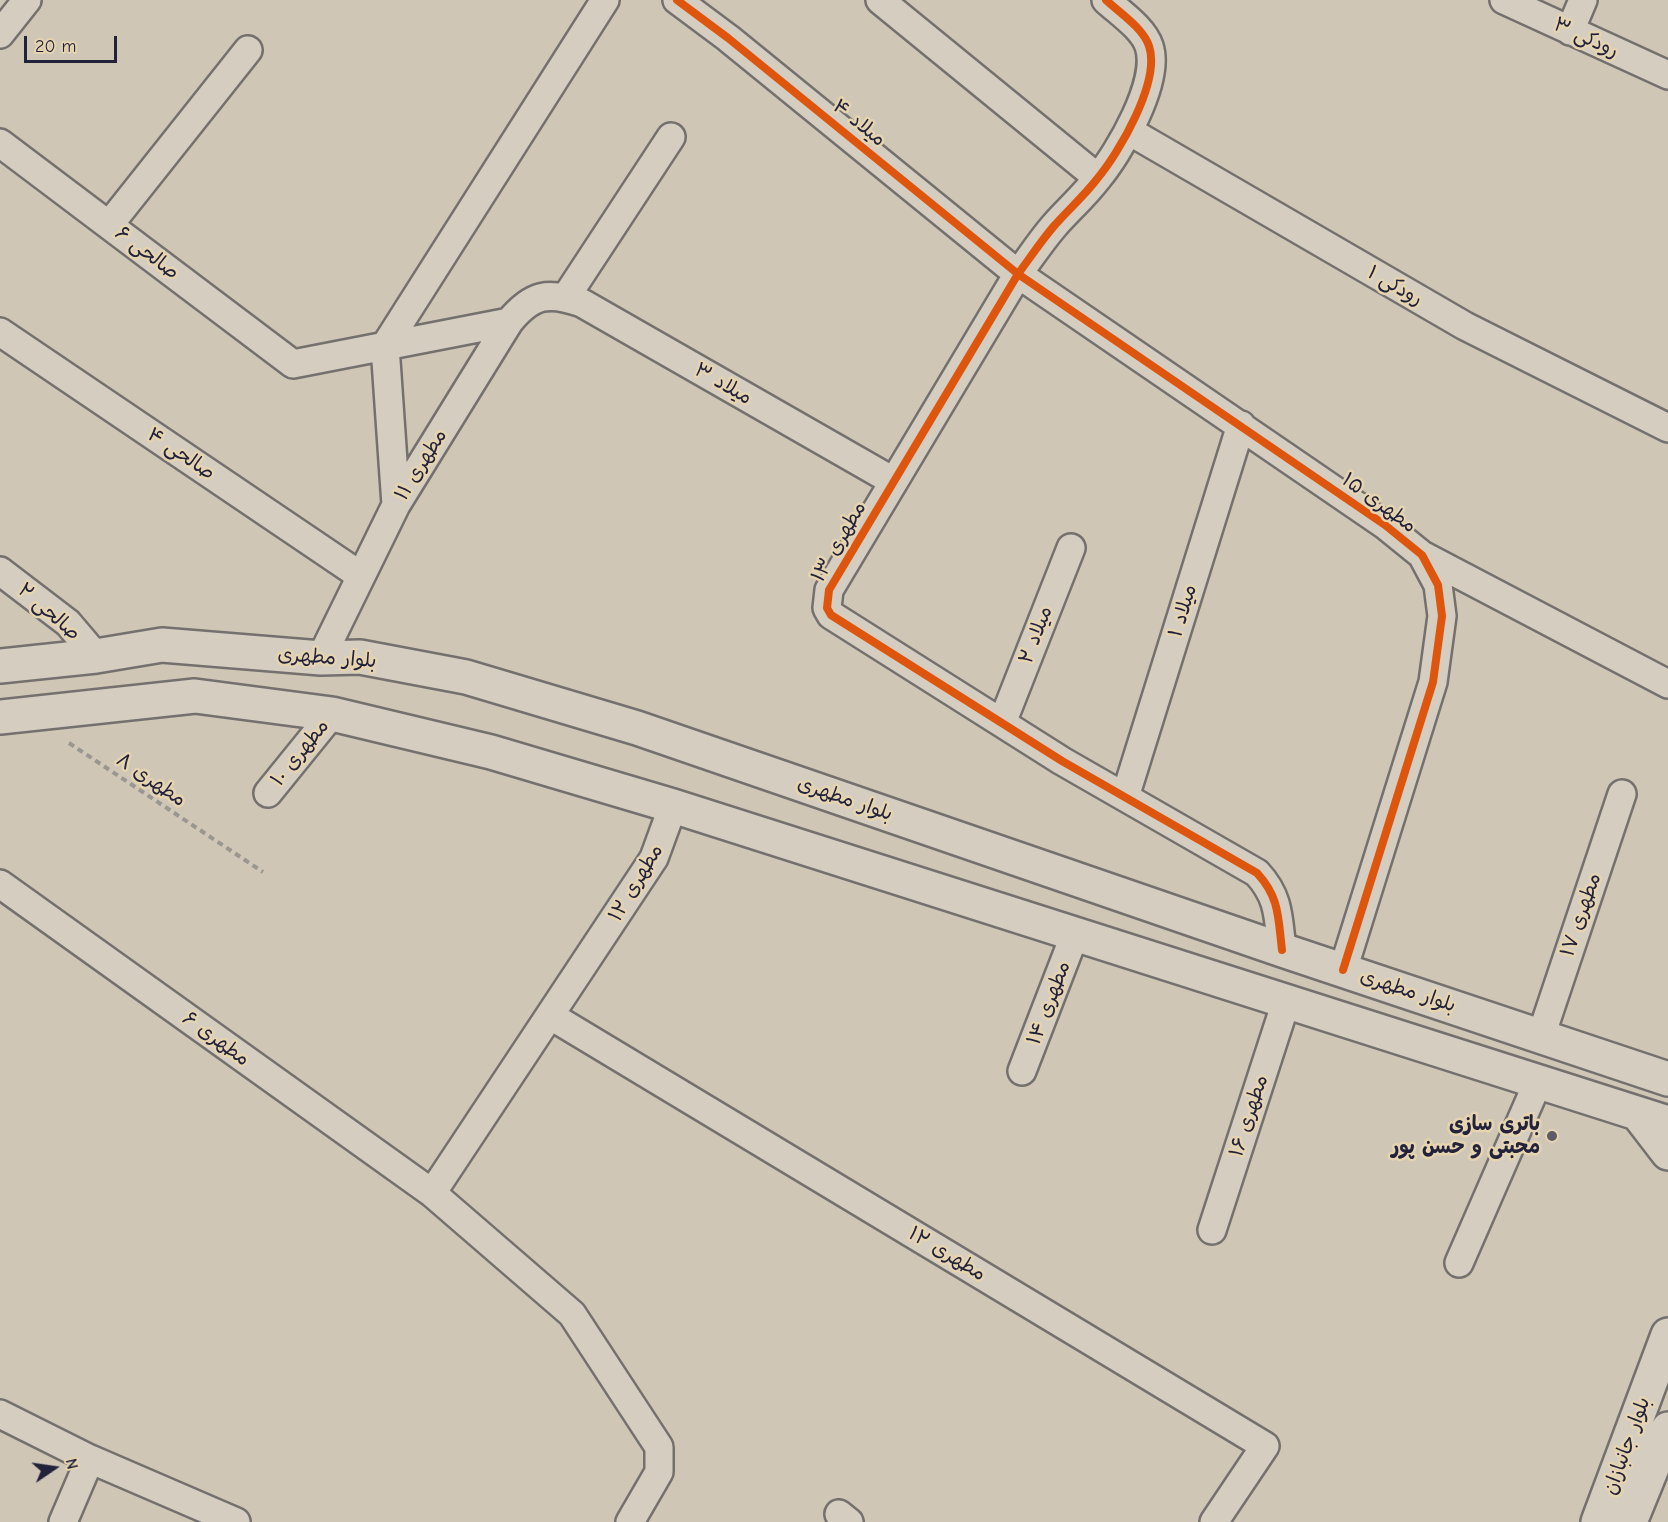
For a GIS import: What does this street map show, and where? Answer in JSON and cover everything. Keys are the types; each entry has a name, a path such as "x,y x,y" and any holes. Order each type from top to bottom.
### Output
{"main road":[{"name":"بلوار مطهری","path":"0,666 96,656 162,645 321,658 360,657 466,677 637,728 1282,950 1650,1070"},
{"path":"0,717 195,696 332,714 491,752 673,806 1653,1118 1668,1153"},
{"path":"1605,1103 1650,1070"},
{"name":"بلوار جانبازان","path":"1598,1522 1668,1335"},
{"name":"بلوار جانبازان","path":"1630,1522 1668,1428"}],"street":[{"path":"0,34 27,0"},
{"path":"396,505 385,346 605,0"},
{"name":"میلاد ۴","path":"677,0 728,38 1018,274"},
{"path":"880,0 1098,178"},
{"name":"مطهری ۱۳","path":"1106,0 1137,28 1149,46 1152,63 1147,85 1129,130 1098,178 1053,228 1018,274 829,590 827,608 831,615 1002,723 1257,873 1270,887 1277,903 1282,950"},
{"name":"رودکی ۳","path":"1504,0 1668,75"},
{"path":"1570,31 1583,0"},
{"path":"109,225 248,50"},
{"name":"رودکی ۱","path":"1129,130 1465,327 1668,428"},
{"path":"558,296 671,137"},
{"name":"صالحی ۶","path":"0,143 293,364 385,346"},
{"name":"مطهری ۱۵","path":"1018,274 1385,525 1422,555 1438,585 1442,616 1432,682 1343,970"},
{"name":"مطهری ۱۱","path":"321,658 396,505 509,322 522,306 534,298 558,296"},
{"name":"میلاد ۳","path":"558,296 582,303 893,482"},
{"path":"385,346 509,322"},
{"name":"صالحی ۴","path":"0,332 361,576"},
{"name":"میلاد ۱","path":"1125,797 1241,425"},
{"name":"میلاد ۲","path":"1002,723 1071,548"},
{"path":"1422,555 1668,684"},
{"name":"صالحی ۲","path":"0,571 68,623 96,656"},
{"name":"مطهری ۱۰","path":"268,793 332,714"},
{"name":"مطهری ۱۷","path":"1541,1036 1622,794"},
{"name":"مطهری ۱۲","path":"432,1193 654,858 673,806"},
{"name":"مطهری ۶","path":"0,884 432,1193 572,1314 659,1447 659,1472 630,1522"},
{"name":"مطهری ۱۴","path":"1022,1071 1075,934"},
{"name":"مطهری ۱۶","path":"1212,1230 1286,1002"},
{"name":"مطهری ۱۲","path":"551,1016 1265,1446 1214,1522"},
{"path":"1459,1263 1538,1082"},
{"path":"0,1414 90,1459 236,1522"},
{"path":"63,1522 90,1459"}],"cycle path":[{"path":"677,0 728,38 1018,274 1385,525 1422,555 1438,585 1442,616 1433,682 1343,970"},
{"path":"1106,0 1142,33 1149,46 1151,61 1149,78 1136,116 1106,167 1049,232 1018,274 829,590 827,608 831,615 1062,761 1257,873 1265,882 1277,909 1282,950"}],"place":[{"name":"باتری سازی محبتی و حسن پور","path":"1552,1136"}]}
